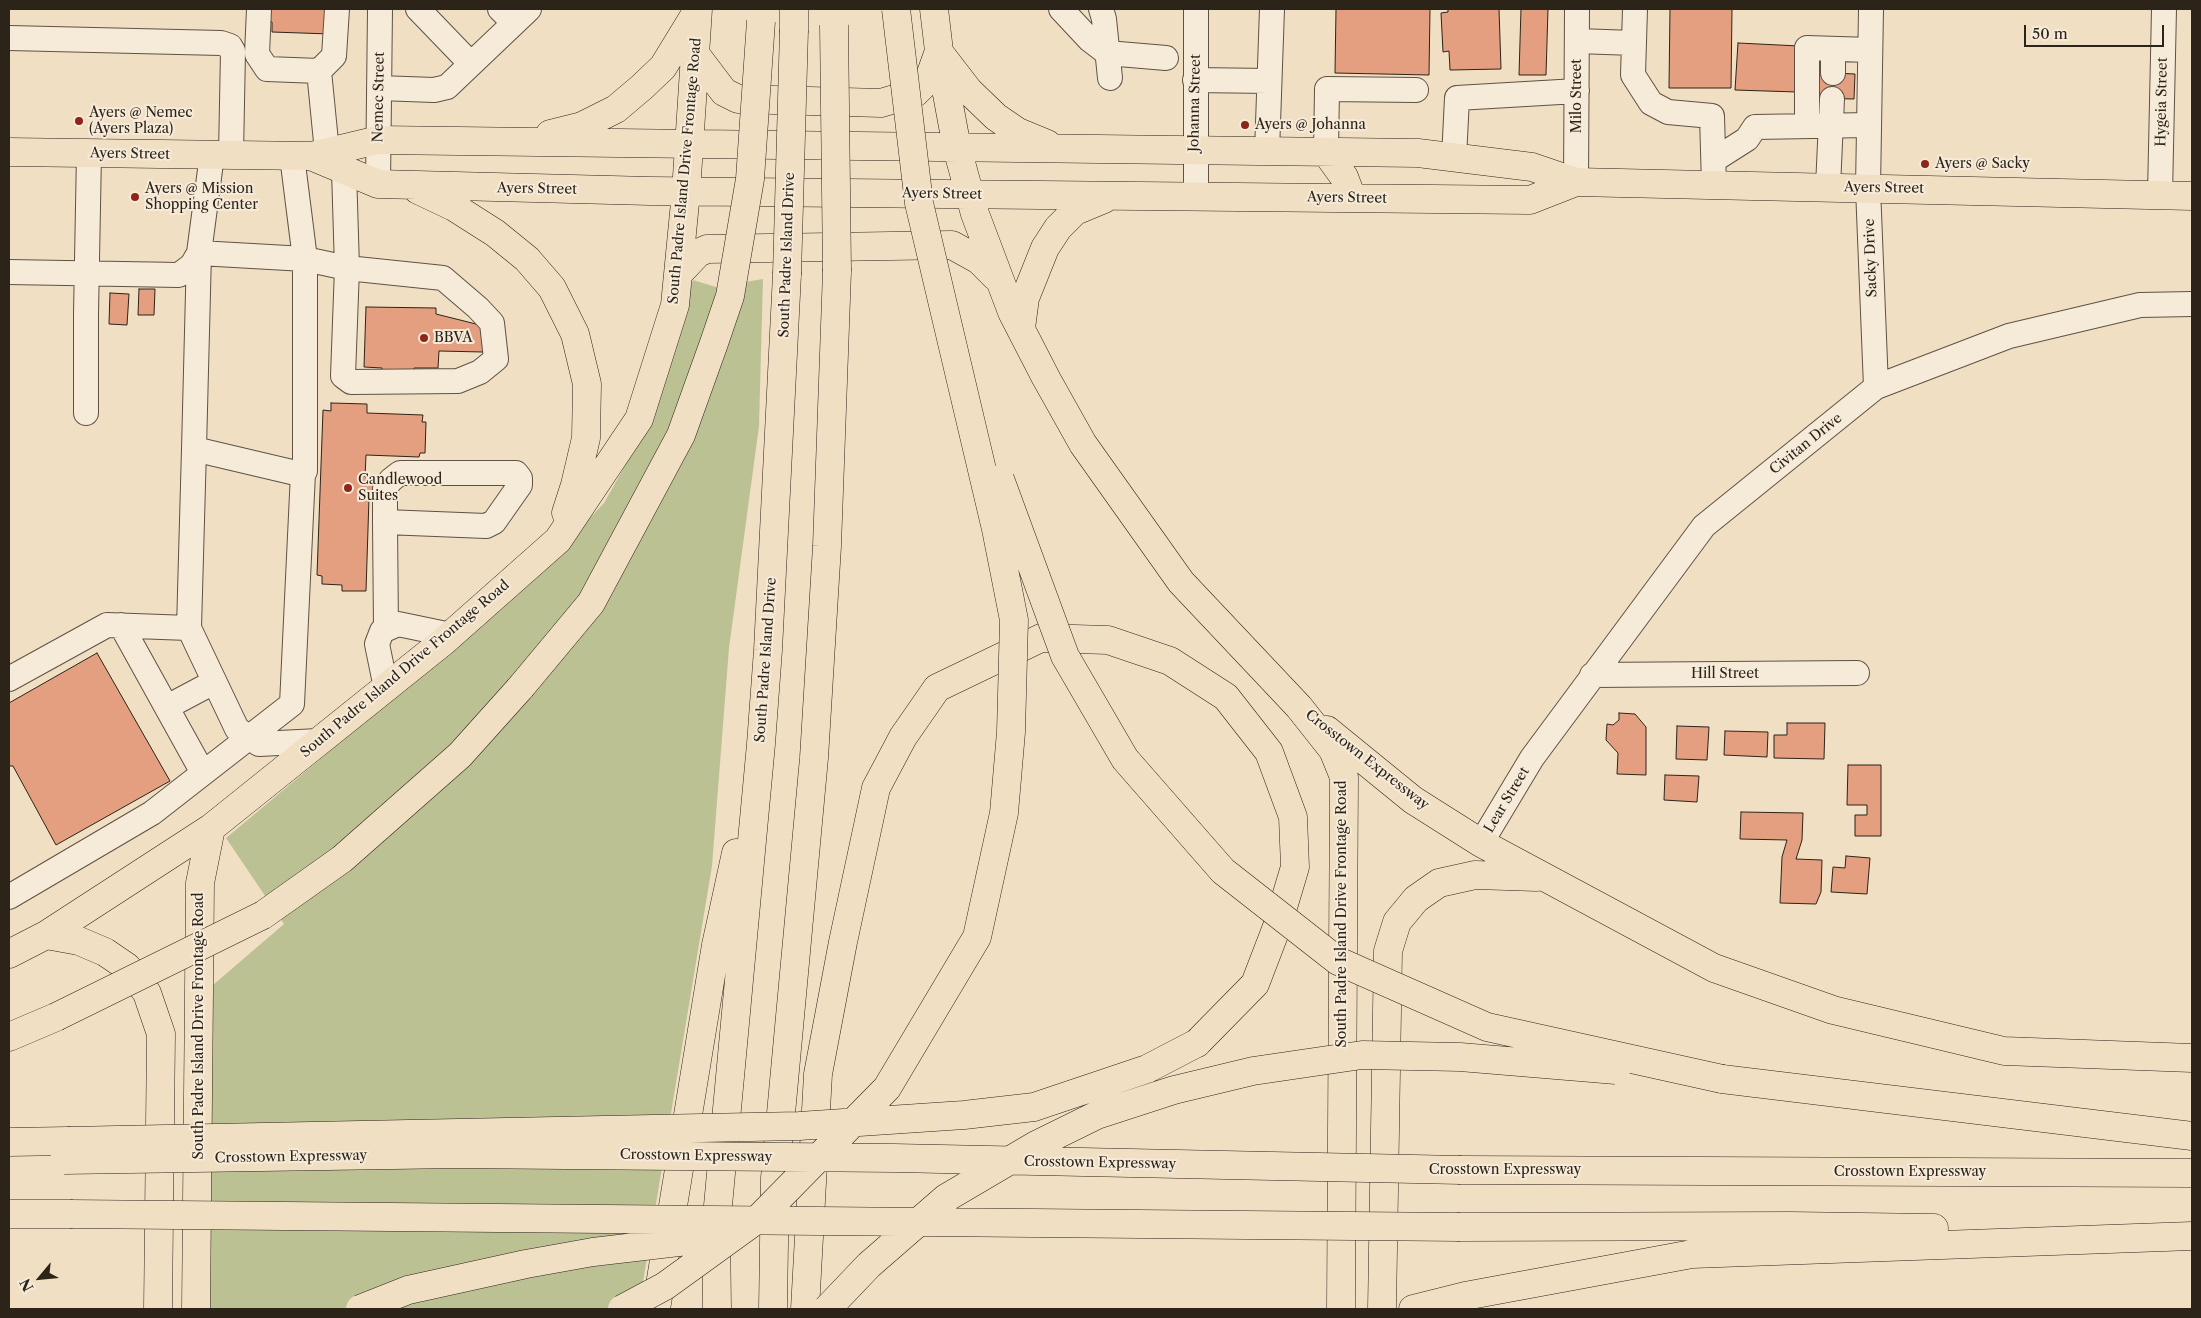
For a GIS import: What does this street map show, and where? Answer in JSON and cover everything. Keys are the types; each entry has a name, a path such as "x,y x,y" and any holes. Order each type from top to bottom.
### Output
{"main road":[{"path":"521,142 582,126 616,109 663,67 698,9"},
{"name":"South Padre Island Drive Frontage Road","path":"196,1309 200,883 211,828 451,635 558,540 639,419 675,305 686,192 698,9"},
{"path":"622,1309 665,1286 759,1218 887,1088 977,937 1004,813 1011,732 1014,620 996,529 919,203 896,9"},
{"name":"South Padre Island Drive Frontage Road","path":"934,9 938,51 957,148 969,195 1000,281 1021,328 1083,444 1181,582 1299,707 1333,750 1344,777 1341,1309"},
{"path":"9,1037 56,1018 263,915 342,859 460,755 521,687 590,603 681,435 730,296 750,179 761,15"},
{"path":"772,1309 775,1178 815,739 827,546 837,270 834,17"},
{"name":"South Padre Island Drive","path":"717,1309 716,1227 761,744 769,631 787,274 794,19"},
{"path":"696,55 724,92 738,99 882,103 915,93 929,79 938,51"},
{"path":"938,51 969,91 996,117 1018,132 1057,148"},
{"name":"Ayers Street","path":"9,152 221,155 318,159 378,140 1418,153 1532,167 1576,182"},
{"path":"1326,152 1344,177 1352,198"},
{"name":"Ayers Street","path":"318,159 378,184 686,192 1530,200 1576,182 1714,173 1828,187 2192,196"},
{"path":"410,186 462,212 496,233 527,259 552,288 575,334 587,384 586,438 575,485 558,540"},
{"path":"1021,328 1025,298 1045,248 1058,228 1075,212 1113,196"},
{"path":"679,273 698,253 707,249 952,245 979,260 1000,281"},
{"path":"953,342 1022,541 1065,656 1125,759 1223,871 1338,961 1487,1027 1722,1079"},
{"path":"9,1142 66,1151 799,1126 964,1115 1034,1107 1147,1069 1197,1043 1255,984 1278,924 1295,867 1293,817 1269,752 1226,698 1170,661 1108,640 1041,638 937,688 903,737 876,788 843,942 818,1074 805,1309"},
{"name":"Crosstown Expressway","path":"1299,707 1413,800 1481,843 1714,968 1833,1010 2004,1051 2192,1058"},
{"path":"656,1309 716,945 761,744"},
{"path":"9,954 46,934 211,828"},
{"path":"1382,1309 1388,951 1397,922 1416,899 1439,883 1475,874 1546,878"},
{"path":"46,934 79,941 105,952 127,966 146,993 161,1034 158,1309"},
{"path":"827,1309 869,1265 946,1198 1029,1149 1098,1115 1174,1090 1253,1071 1362,1055 1460,1058 1722,1079 2192,1136"},
{"name":"Crosstown Expressway","path":"9,1160 66,1151 894,1158 1461,1170 2192,1173"},
{"path":"9,1214 1460,1227 1790,1226 2192,1232"},
{"path":"360,1309 408,1290 526,1264 594,1252 839,1222"},
{"path":"1413,1309 1466,1296 1692,1254 2192,1236"}],"street":[{"path":"9,897 152,813 292,704 303,473 305,471 305,259 318,159 319,71 334,56 337,9"},
{"name":"Nemec Street","path":"378,184 380,9"},
{"path":"418,9 470,64"},
{"path":"1061,9 1090,40 1107,53 1166,58"},
{"path":"1101,9 1110,78"},
{"name":"Johanna Street","path":"1196,9 1194,151 1196,197"},
{"path":"1267,152 1272,9"},
{"name":"Milo Street","path":"1576,182 1577,9"},
{"path":"1635,9 1633,75 1651,103 1668,112 1712,116 1714,173"},
{"name":"Sacky Drive","path":"1871,9 1864,50 1863,125 1868,188 1876,387"},
{"name":"Hygeia Street","path":"2160,195 2164,9"},
{"path":"379,88 434,90 447,87 515,13"},
{"path":"264,16 257,54 267,69 319,71"},
{"path":"9,38 221,43 230,46 232,51 221,155 200,253 189,628 238,729 259,744 320,741"},
{"path":"1577,41 1634,43"},
{"path":"1808,125 1807,48 1864,50"},
{"path":"1833,49 1833,73"},
{"path":"1195,80 1269,81"},
{"path":"1326,152 1327,89 1416,90"},
{"path":"1454,158 1458,98 1577,91"},
{"path":"1828,187 1832,99"},
{"path":"1714,173 1746,139 1755,126 1863,125"},
{"path":"86,413 86,273 89,153"},
{"path":"200,253 305,259 347,268 443,278 478,308 492,323 496,359 480,372 458,381 351,382 343,376 347,268 318,159"},
{"path":"9,272 179,275 192,265 200,253"},
{"name":"Civitan Drive","path":"1532,758 1704,526 1876,387 2009,336 2140,305 2192,304"},
{"path":"194,449 303,473"},
{"path":"385,522 486,526 494,522 520,485 520,478 516,473 400,473 391,480 385,488 385,522 386,629"},
{"path":"386,688 377,644 382,631 398,624 413,625 451,635"},
{"path":"9,679 107,625 189,628"},
{"path":"121,625 203,773"},
{"name":"Hill Street","path":"1592,675 1857,673"},
{"path":"167,707 214,682"},
{"name":"Lear Street","path":"1481,843 1532,758"}],"green space":[{"path":"763,279 759,426 729,648 712,866 643,1282 653,1309 208,1309 213,985 284,924 226,838 440,659 545,566 604,503 643,434 668,375 684,308 693,280 716,287"}],"building":[{"path":"265,9 331,9 330,34 272,32 272,22 265,22"},
{"path":"1336,9 1430,9 1429,75 1335,73"},
{"path":"1448,9 1499,9 1501,69 1450,70 1449,51 1443,52 1441,13 1448,12"},
{"path":"1521,9 1548,9 1546,75 1519,75"},
{"path":"1670,9 1732,9 1731,88 1669,88"},
{"path":"1738,43 1799,46 1797,92 1735,90"},
{"path":"1812,72 1855,74 1854,99 1811,98"},
{"path":"139,289 155,289 154,315 138,315"},
{"path":"110,293 129,294 127,325 109,324"},
{"name":"BBVA","path":"366,307 436,308 436,314 484,326 483,352 439,351 438,368 414,368 412,375 381,374 382,368 364,367"},
{"name":"Candlewood Suites","path":"331,403 367,404 367,413 423,415 422,422 426,422 425,453 420,453 419,457 366,455 365,477 376,477 376,499 369,498 366,591 342,591 342,585 322,584 322,576 317,575 323,410 331,411"},
{"path":"97,653 170,781 56,845 13,766 9,766 9,703"},
{"path":"1619,713 1635,714 1646,727 1646,775 1617,774 1618,753 1606,740 1607,724 1613,725 1619,720"},
{"path":"1787,723 1825,723 1824,759 1774,758 1774,735 1787,735"},
{"path":"1677,726 1709,727 1707,760 1676,759"},
{"path":"1725,731 1768,732 1767,757 1724,755"},
{"path":"1848,765 1881,765 1881,836 1855,836 1855,815 1867,815 1867,805 1847,805"},
{"path":"1665,775 1699,776 1697,802 1664,800"},
{"path":"1741,812 1803,813 1802,840 1796,859 1822,860 1821,892 1816,904 1780,903 1782,857 1787,840 1740,839"},
{"path":"1846,856 1870,858 1867,894 1831,892 1833,867 1845,868"}],"place":[{"name":"Ayers @ Nemec (Ayers Plaza)","path":"79,121"},
{"name":"Ayers @ Johanna","path":"1245,125"},
{"name":"Ayers @ Sacky","path":"1925,164"},
{"name":"Ayers @ Mission Shopping Center","path":"135,197"},
{"name":"BBVA","path":"424,338"},
{"name":"Candlewood Suites","path":"348,488"}]}
